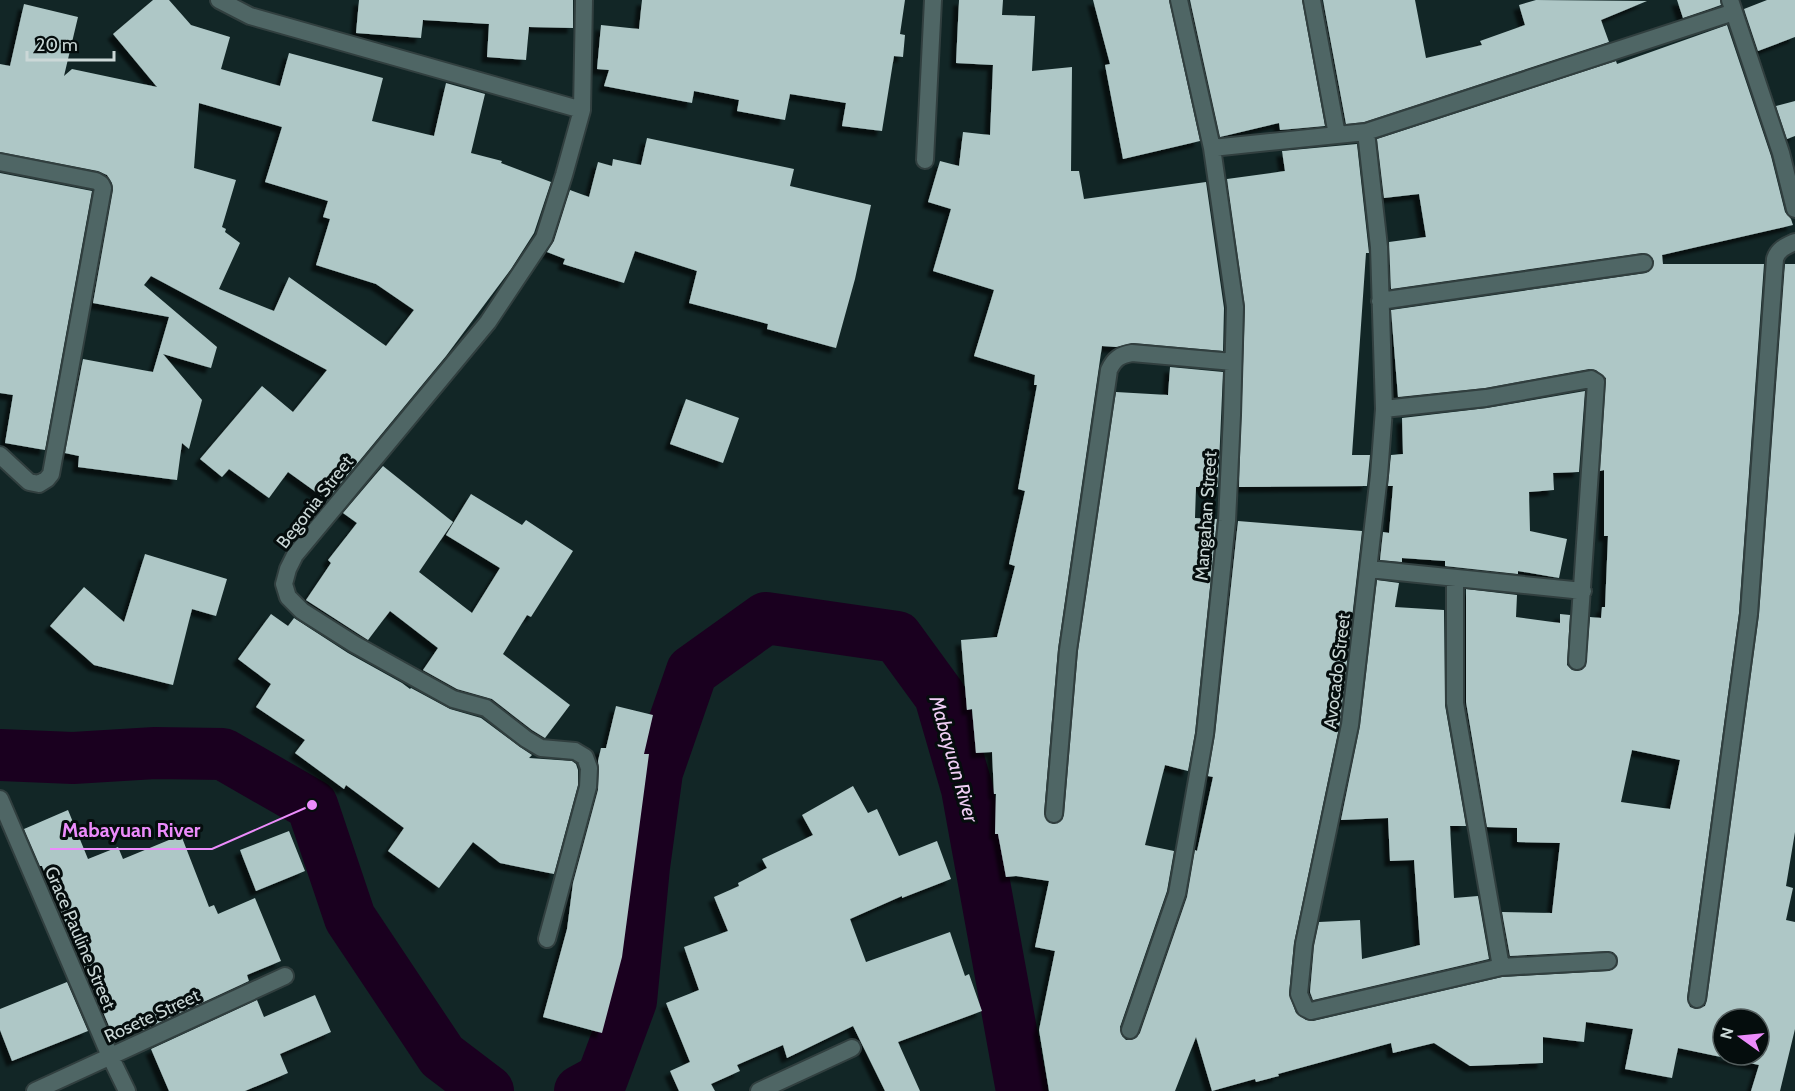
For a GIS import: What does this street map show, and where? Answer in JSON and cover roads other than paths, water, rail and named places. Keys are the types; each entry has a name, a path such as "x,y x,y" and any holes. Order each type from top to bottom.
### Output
{"street":[{"path":"219,0 250,15 582,110"},
{"name":"Begonia Street","path":"547,939 588,787 589,768 585,757 575,751 542,748 526,739 486,708 453,699 354,644 302,611 288,597 284,584 295,555 488,321 544,238 582,110 584,0"},
{"path":"925,160 933,0"},
{"name":"Mangahan Street","path":"1130,1030 1177,894 1205,734 1227,520 1235,307 1212,148 1179,0"},
{"path":"1312,0 1337,135"},
{"path":"1212,148 1366,132 1732,6 1781,153 1795,209"},
{"name":"Avocado Street","path":"1366,132 1379,247 1384,409 1369,569 1350,725 1304,944 1299,994 1305,1008 1311,1011 1501,967"},
{"path":"0,162 96,181 103,188 51,474 42,483 29,482 0,455"},
{"path":"1697,999 1749,614 1775,259 1781,248 1795,242"},
{"path":"1380,301 1644,262"},
{"path":"1054,814 1068,650 1109,370 1113,361 1122,354 1132,353 1233,362"},
{"path":"1384,409 1486,398 1594,380 1597,384 1577,661"},
{"path":"1369,569 1583,591"},
{"path":"1455,579 1455,703 1501,967 1608,961"},
{"name":"Grace Pauline Street","path":"0,799 127,1091"},
{"name":"Rosete Street","path":"35,1091 285,976"},
{"path":"759,1091 852,1048"}],"waterway":[{"name":"Mabayuan River","path":"580,1091 602,1079 631,1001 644,867 657,772 692,671 766,618 897,637 940,696 967,789 1022,1091"},
{"name":"Mabayuan River","path":"0,755 73,758 155,753 223,754 312,805 350,918 442,1056 488,1091"}],"place":[{"name":"Mabayuan River","path":"312,805"}]}
